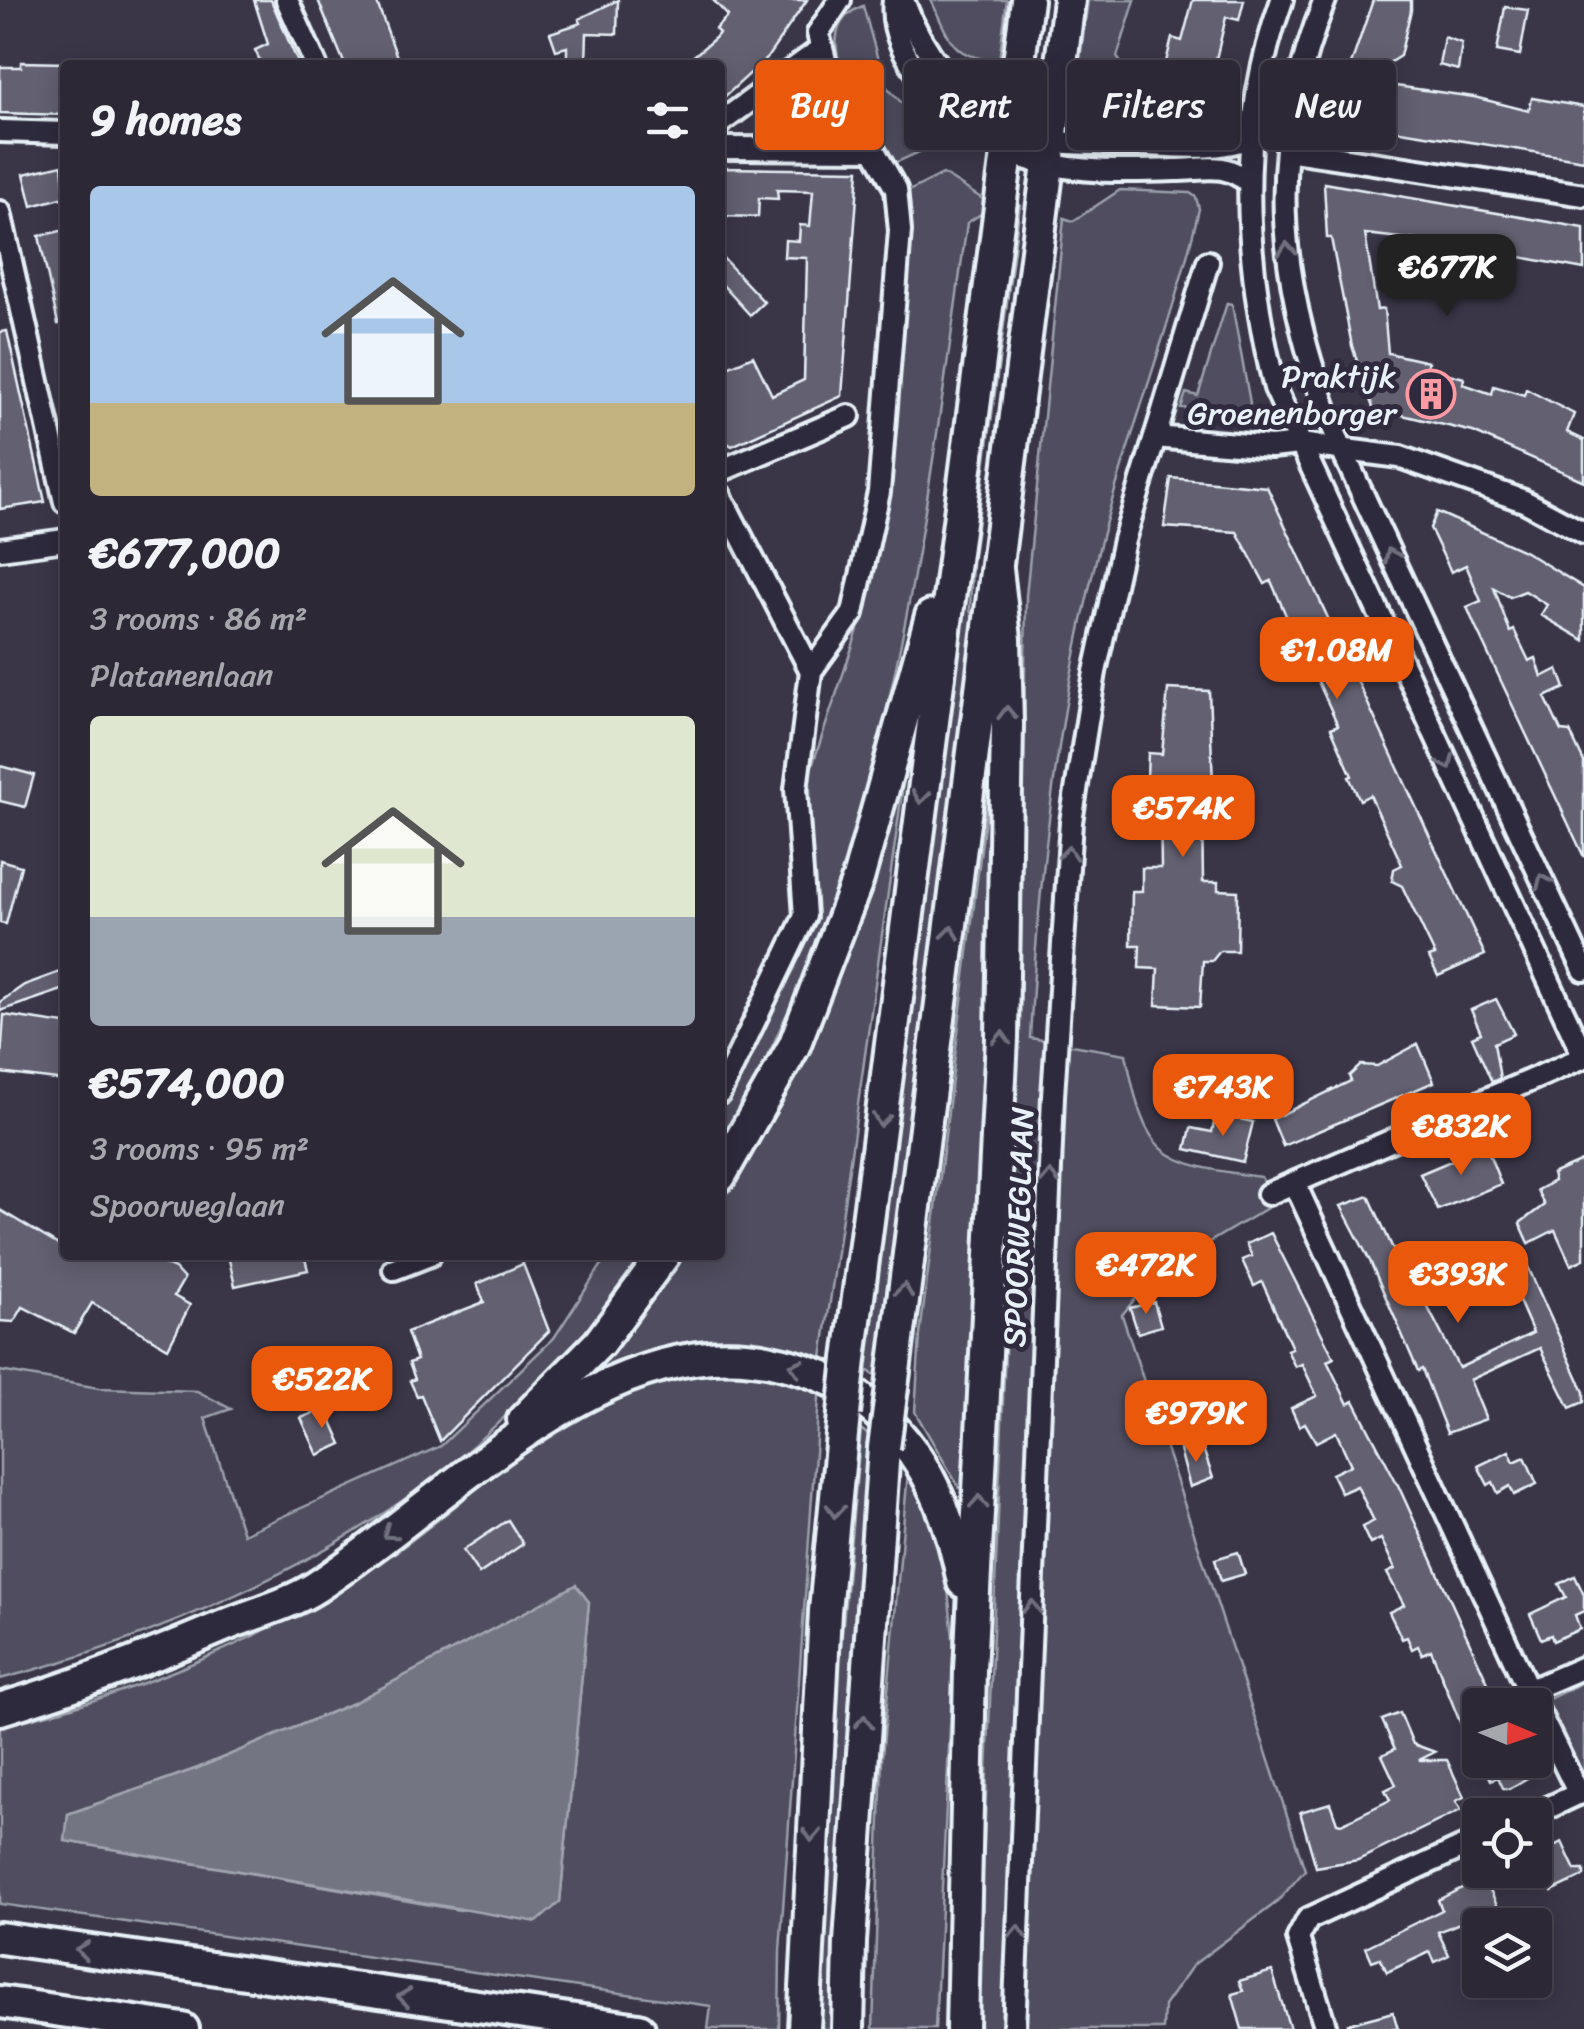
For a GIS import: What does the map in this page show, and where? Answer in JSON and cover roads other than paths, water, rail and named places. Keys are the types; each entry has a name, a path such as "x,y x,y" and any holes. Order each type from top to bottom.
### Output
{"highway":[{"path":"1019,60 1027,0"},
{"path":"848,2029 850,1942 884,1448 1069,0"},
{"path":"804,2029 825,1611 844,1414 1006,150"},
{"path":"725,1167 794,1046 858,879 917,655 951,562"},
{"path":"962,2029 970,1670 1002,1038 1007,724 1005,639 997,568"},
{"path":"468,1476 599,1344 660,1260"},
{"path":"0,1709 92,1682 314,1589 582,1396 647,1369 730,1355 808,1370 842,1384 904,1438 939,1491 954,1532 964,1589 970,1670"},
{"path":"0,1938 639,2029"},
{"path":"0,2002 182,2029"}],"street":[{"path":"288,0 314,60"},
{"path":"826,60 818,33 840,0"},
{"path":"894,0 895,30 908,60"},
{"path":"903,0 923,46 935,60"},
{"path":"1268,1194 1584,1057 1275,388 1254,290 1248,182 1250,138 1268,38 1282,0"},
{"path":"1304,60 1325,0"},
{"path":"725,119 822,48"},
{"path":"0,131 60,133"},
{"path":"1049,152 1206,147 1250,138"},
{"path":"725,148 755,148"},
{"path":"725,1083 805,916 796,789 811,672 853,613 880,492 900,231 896,189 874,150"},
{"path":"1041,150 1179,170 1224,167 1248,182"},
{"path":"1584,195 1286,150 1288,277 1308,366 1341,448 1584,970"},
{"path":"0,212 60,480"},
{"name":"SPOORWEGLAAN","path":"1014,2029 1053,1096 1071,822 1094,672 1124,540 1208,262"},
{"path":"725,468 849,416"},
{"path":"1155,437 1272,447 1300,444 1400,457 1460,475 1584,533"},
{"path":"725,505 811,672"},
{"path":"0,549 60,541"},
{"path":"1295,1184 1527,1688"},
{"path":"394,1269 417,1260"},
{"path":"1552,1688 1584,1667"},
{"path":"1552,1737 1581,1793 1552,1806"},
{"path":"1326,2029 1298,1938 1308,1918 1462,1848"}],"water":[{"path":"576,1585 589,1602 560,1902 537,1922 65,1841 68,1814 198,1768 353,1703"}],"place":[{"name":"Praktijk Groenenborger","path":"1431,394"}]}
